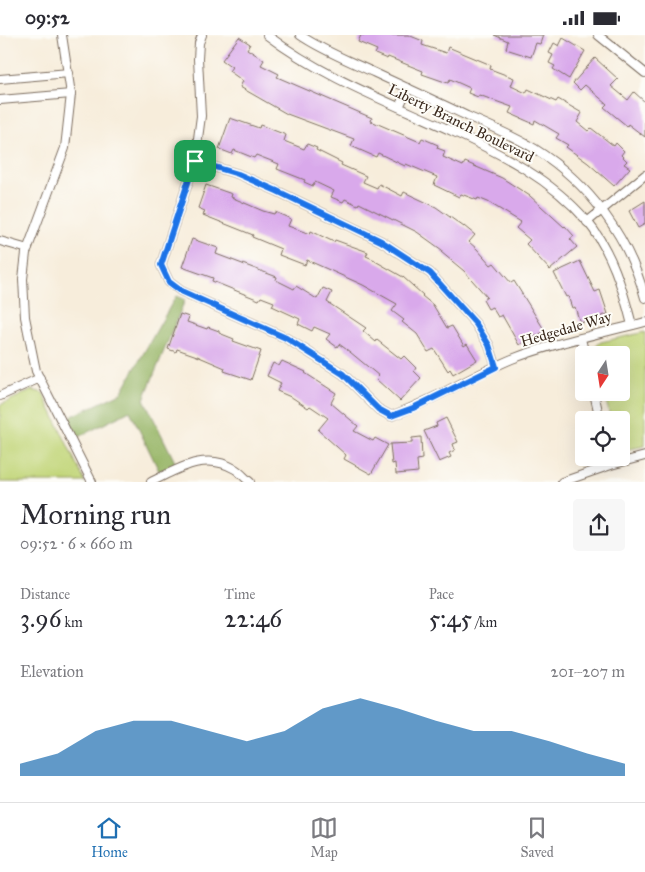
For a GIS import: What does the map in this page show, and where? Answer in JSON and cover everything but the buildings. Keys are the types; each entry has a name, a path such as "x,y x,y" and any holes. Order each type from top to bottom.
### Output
{"street":[{"path":"62,35 71,94 65,148 28,249 23,279 25,317 36,371 92,482"},
{"path":"202,35 199,43 198,59 201,116 195,161 238,174 277,191 381,241 416,263 430,273 476,324 489,345 496,367"},
{"name":"Liberty Branch Boulevard","path":"267,35 292,54 330,75 489,149 525,168 557,191 588,222 607,253 623,291 632,325"},
{"name":"Liberty Branch Boulevard","path":"300,35 340,57 498,130 536,150 572,177 603,210 624,244 645,298"},
{"path":"598,35 645,73"},
{"path":"0,79 69,73"},
{"path":"399,107 408,88"},
{"path":"0,100 71,94"},
{"name":"Hedgedale Way","path":"195,161 161,265 169,282 181,291 286,338 343,374 378,409 391,416 413,408 496,367 537,351 645,322"},
{"path":"588,222 645,175"},
{"path":"0,241 28,249"},
{"path":"581,339 583,346"},
{"path":"0,396 40,379"},
{"path":"630,458 645,456"},
{"path":"151,482 186,465 203,461 219,462 236,469 250,482"},
{"path":"562,482 599,466"}],"green space":[{"path":"176,296 185,300 144,399 177,466 161,475 130,411 78,437 68,418 121,393"},
{"path":"645,332 645,446 630,449 630,411 609,411 606,401 630,401 630,346 597,346 601,342"},
{"path":"32,390 43,393 85,482 0,482 0,405"}],"route":[{"path":"195,161 238,174 277,191 395,249 430,273 476,324 489,345 496,367 413,408 391,416 378,409 343,374 286,338 181,291 169,282 161,265 195,161"}]}
